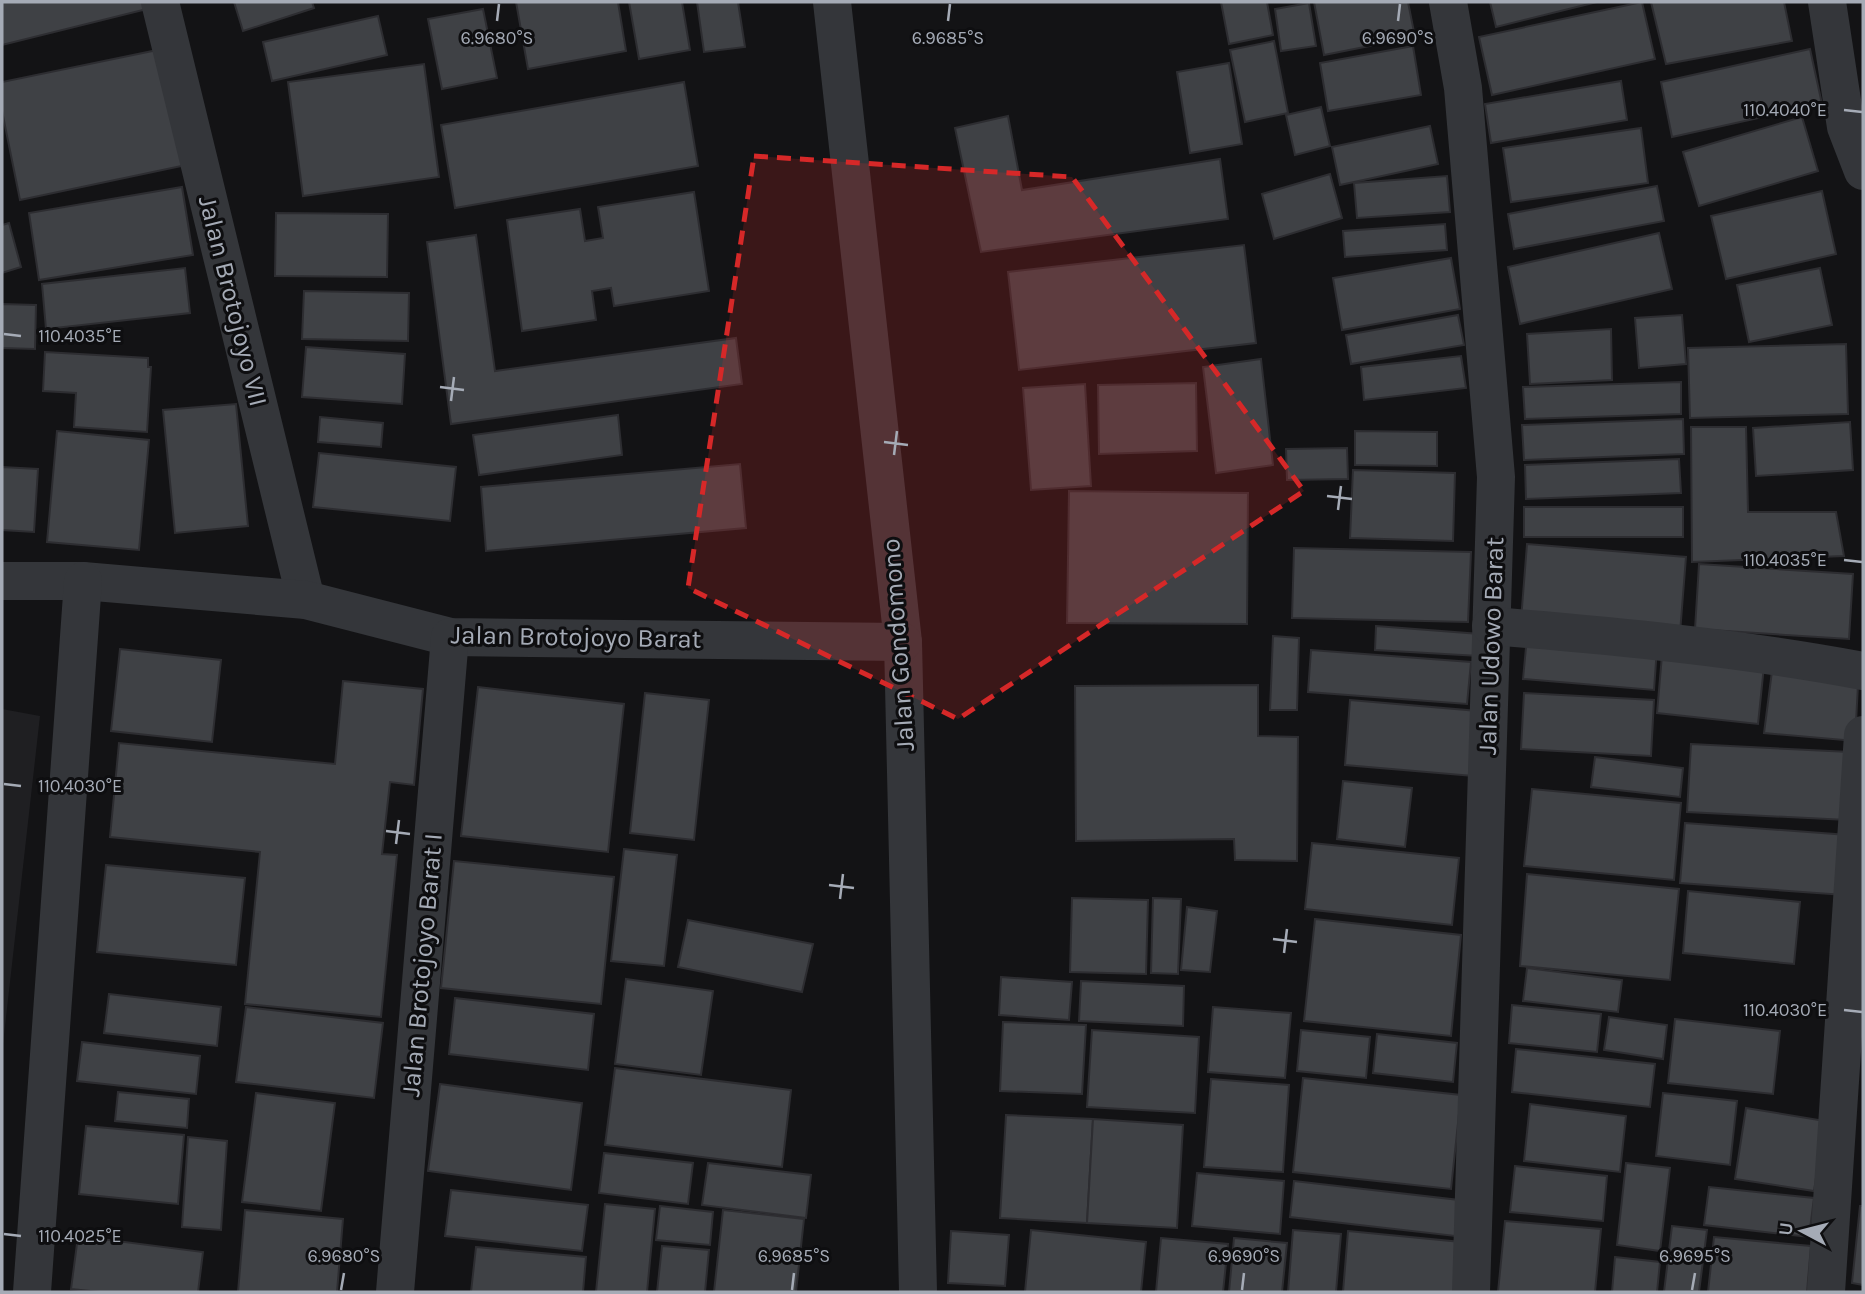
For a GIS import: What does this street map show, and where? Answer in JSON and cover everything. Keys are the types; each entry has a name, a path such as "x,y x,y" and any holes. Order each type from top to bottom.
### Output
{"street":[{"name":"Jalan Brotojoyo VII","path":"160,2 306,600"},
{"name":"Jalan Gondomono","path":"832,2 903,642 918,1292"},
{"name":"Jalan Udowo Barat","path":"1448,2 1463,88 1496,477 1471,1292"},
{"path":"1827,2 1846,127 1863,171"},
{"name":"Jalan Brotojoyo Barat","path":"2,581 83,581 306,600 450,637 903,642"},
{"path":"32,1292 83,581"},
{"path":"1491,626 1630,637 1779,655 1863,671"},
{"name":"Jalan Brotojoyo Barat I","path":"395,1292 450,637"},
{"path":"1826,1292 1863,735"}],"highlighted area":[{"path":"754,156 1072,177 1304,491 958,719 688,588"}],"shaded area":[{"path":"2,709 40,716 2,1053"}],"building":[{"path":"2,2 150,2 151,8 2,45"},
{"path":"234,2 312,2 314,8 243,31"},
{"path":"516,2 618,2 626,51 528,69"},
{"path":"629,2 682,2 690,50 639,59"},
{"path":"697,2 738,2 745,47 704,52"},
{"path":"1221,2 1267,2 1273,35 1229,44"},
{"path":"1314,2 1408,2 1415,37 1324,55"},
{"path":"1490,2 1597,2 1496,27"},
{"path":"1642,2 1655,59 1492,95 1479,37"},
{"path":"1651,2 1784,2 1792,41 1666,64"},
{"path":"1309,3 1316,46 1281,51 1275,9"},
{"path":"483,9 497,78 442,89 428,19"},
{"path":"378,16 387,55 272,81 263,42"},
{"path":"1274,41 1288,113 1245,122 1230,50"},
{"path":"1413,46 1421,95 1328,111 1320,63"},
{"path":"167,48 191,164 20,200 2,111 2,82"},
{"path":"1810,49 1822,104 1672,137 1661,82"},
{"path":"1229,63 1242,144 1190,153 1177,72"},
{"path":"424,64 439,177 303,196 288,82"},
{"path":"1621,81 1627,120 1491,143 1485,104"},
{"path":"684,82 698,166 455,208 441,125"},
{"path":"1321,107 1330,146 1295,155 1286,115"},
{"path":"1008,116 1022,190 1220,159 1228,219 981,252 955,128"},
{"path":"1802,117 1818,171 1699,206 1683,152"},
{"path":"1430,126 1438,164 1340,185 1332,147"},
{"path":"1641,128 1648,183 1511,202 1503,148"},
{"path":"1330,174 1342,218 1274,239 1262,194"},
{"path":"1447,176 1450,212 1357,218 1354,183"},
{"path":"1657,186 1664,221 1514,249 1508,214"},
{"path":"182,187 193,255 39,280 29,213"},
{"path":"1822,191 1836,254 1726,279 1711,216"},
{"path":"694,192 709,291 614,306 611,288 592,291 596,320 522,331 507,220 580,209 585,241 603,238 598,207"},
{"path":"276,213 388,214 387,277 275,276"},
{"path":"9,223 21,267 2,273 2,225"},
{"path":"1445,224 1447,250 1345,257 1343,231"},
{"path":"1659,233 1672,289 1520,324 1508,267"},
{"path":"476,235 495,371 736,338 742,384 451,424 427,242"},
{"path":"1244,245 1256,343 1019,370 1008,272"},
{"path":"1451,258 1460,309 1342,330 1333,278"},
{"path":"185,268 190,313 46,329 42,284"},
{"path":"1820,268 1832,325 1749,342 1737,285"},
{"path":"304,291 409,293 408,341 302,339"},
{"path":"2,304 36,305 35,349 2,348"},
{"path":"1458,315 1464,345 1351,364 1346,335"},
{"path":"1682,315 1686,364 1639,368 1635,318"},
{"path":"1611,329 1612,380 1530,384 1527,334"},
{"path":"1846,344 1848,414 1690,418 1688,348"},
{"path":"306,347 405,354 402,404 302,397"},
{"path":"45,352 148,358 148,367 151,367 147,432 74,427 76,393 43,391"},
{"path":"1461,356 1466,388 1364,400 1361,367"},
{"path":"1261,359 1273,465 1216,473 1203,367"},
{"path":"1681,382 1681,414 1525,419 1523,387"},
{"path":"1196,383 1197,451 1099,454 1098,385"},
{"path":"1085,384 1091,486 1031,490 1023,388"},
{"path":"236,404 248,526 175,533 163,410"},
{"path":"618,415 622,455 479,475 473,435"},
{"path":"320,417 383,423 381,447 318,442"},
{"path":"1683,419 1684,454 1524,460 1522,425"},
{"path":"1850,422 1853,470 1756,476 1753,428"},
{"path":"1691,427 1746,427 1748,512 1836,512 1844,556 1692,562"},
{"path":"57,431 149,440 139,550 47,542"},
{"path":"1355,431 1437,432 1437,466 1355,465"},
{"path":"1347,448 1348,479 1287,480 1286,449"},
{"path":"319,453 456,467 450,521 313,507"},
{"path":"1679,459 1681,493 1526,499 1525,465"},
{"path":"740,464 746,528 486,551 481,487"},
{"path":"2,467 38,469 34,532 2,530"},
{"path":"1353,470 1455,473 1453,541 1350,538"},
{"path":"1069,491 1248,493 1247,624 1067,623"},
{"path":"1524,507 1683,507 1683,537 1524,537"},
{"path":"1527,544 1686,557 1680,633 1521,620"},
{"path":"1294,548 1471,552 1468,622 1292,618"},
{"path":"1699,564 1853,574 1849,639 1695,629"},
{"path":"1376,626 1480,634 1479,656 1375,650"},
{"path":"1273,636 1299,638 1297,710 1270,710"},
{"path":"1527,637 1657,648 1654,690 1523,679"},
{"path":"120,649 221,660 212,742 111,731"},
{"path":"1311,650 1471,662 1467,704 1308,692"},
{"path":"1662,655 1764,666 1758,724 1657,713"},
{"path":"1772,671 1858,685 1855,741 1764,733"},
{"path":"343,681 423,689 414,785 390,782 382,854 397,855 381,1017 245,1004 260,852 110,837 119,743 335,764"},
{"path":"1258,685 1258,736 1298,737 1297,861 1235,860 1234,839 1076,841 1075,686"},
{"path":"478,687 624,704 608,852 461,836"},
{"path":"645,693 709,700 694,840 630,833"},
{"path":"1524,693 1654,700 1651,756 1521,749"},
{"path":"1350,700 1478,711 1473,776 1345,765"},
{"path":"1691,744 1850,752 1847,820 1687,812"},
{"path":"1595,757 1683,768 1680,797 1591,787"},
{"path":"1343,781 1412,788 1405,847 1337,839"},
{"path":"1532,789 1681,803 1674,880 1524,866"},
{"path":"1685,823 1848,835 1844,895 1680,883"},
{"path":"1312,843 1459,858 1452,925 1305,909"},
{"path":"624,849 677,855 664,966 611,961"},
{"path":"454,861 614,877 601,1004 441,988"},
{"path":"106,865 245,878 236,965 97,952"},
{"path":"1527,874 1679,889 1670,980 1520,966"},
{"path":"1688,891 1800,902 1794,964 1683,953"},
{"path":"1072,898 1148,900 1146,974 1070,972"},
{"path":"1153,898 1181,899 1178,974 1151,973"},
{"path":"1187,907 1217,911 1210,972 1181,970"},
{"path":"1315,919 1461,935 1451,1036 1304,1021"},
{"path":"688,920 813,944 802,992 678,967"},
{"path":"1527,968 1622,980 1618,1012 1523,1001"},
{"path":"1001,977 1072,982 1069,1020 999,1015"},
{"path":"626,979 713,991 701,1075 615,1064"},
{"path":"1081,981 1184,986 1183,1026 1079,1021"},
{"path":"109,994 221,1007 217,1046 104,1033"},
{"path":"455,998 594,1014 588,1070 449,1054"},
{"path":"1512,1005 1601,1014 1597,1052 1509,1043"},
{"path":"246,1007 383,1023 374,1098 236,1082"},
{"path":"1213,1007 1291,1013 1285,1078 1208,1072"},
{"path":"1609,1017 1667,1025 1663,1059 1604,1050"},
{"path":"1675,1019 1780,1031 1773,1094 1668,1083"},
{"path":"1003,1022 1086,1025 1082,1094 1000,1091"},
{"path":"1092,1030 1199,1037 1195,1113 1087,1107"},
{"path":"1301,1030 1370,1037 1366,1078 1297,1071"},
{"path":"1377,1034 1457,1043 1453,1082 1373,1073"},
{"path":"82,1042 200,1056 196,1094 77,1081"},
{"path":"1516,1049 1655,1064 1650,1107 1512,1092"},
{"path":"615,1068 791,1090 782,1167 605,1145"},
{"path":"1303,1078 1461,1095 1451,1189 1293,1172"},
{"path":"1211,1079 1289,1085 1283,1172 1204,1167"},
{"path":"440,1084 582,1103 571,1190 428,1171"},
{"path":"118,1092 189,1099 187,1128 115,1121"},
{"path":"256,1093 335,1103 321,1211 242,1202"},
{"path":"1663,1093 1737,1101 1730,1165 1656,1156"},
{"path":"1530,1104 1626,1116 1620,1172 1524,1161"},
{"path":"1746,1108 1825,1121 1814,1191 1735,1179"},
{"path":"1006,1115 1093,1119 1087,1223 1000,1218"},
{"path":"1093,1119 1183,1125 1177,1228 1087,1223"},
{"path":"86,1126 184,1135 178,1204 79,1194"},
{"path":"188,1137 227,1141 221,1230 182,1227"},
{"path":"604,1153 693,1163 688,1204 599,1193"},
{"path":"708,1163 811,1175 806,1218 702,1205"},
{"path":"1626,1163 1670,1168 1660,1251 1617,1245"},
{"path":"1515,1166 1607,1176 1603,1221 1510,1212"},
{"path":"1197,1173 1284,1181 1280,1234 1192,1226"},
{"path":"1294,1181 1459,1200 1455,1236 1290,1217"},
{"path":"1709,1187 1814,1198 1809,1237 1704,1225"},
{"path":"451,1190 588,1205 582,1251 445,1236"},
{"path":"605,1204 655,1209 647,1292 596,1292"},
{"path":"660,1206 713,1212 710,1245 656,1240"},
{"path":"1860,1206 1863,1206 1863,1285 1852,1283"},
{"path":"245,1210 343,1219 337,1292 238,1292"},
{"path":"723,1210 804,1219 796,1292 714,1292"},
{"path":"1505,1221 1601,1229 1595,1292 1498,1292"},
{"path":"1672,1226 1707,1230 1699,1292 1664,1292"},
{"path":"1031,1230 1146,1242 1141,1292 1025,1292"},
{"path":"1293,1230 1341,1234 1336,1292 1288,1292"},
{"path":"951,1231 1009,1235 1005,1286 948,1283"},
{"path":"1348,1231 1461,1242 1456,1292 1343,1292"},
{"path":"78,1236 203,1252 198,1292 100,1292 71,1289"},
{"path":"1714,1237 1811,1246 1807,1292 1708,1292"},
{"path":"1161,1238 1228,1244 1223,1292 1156,1292"},
{"path":"1234,1238 1287,1243 1282,1292 1229,1292"},
{"path":"662,1246 709,1250 705,1292 657,1292"},
{"path":"476,1247 586,1257 583,1292 471,1292"},
{"path":"1615,1257 1660,1262 1657,1292 1612,1292"}]}
